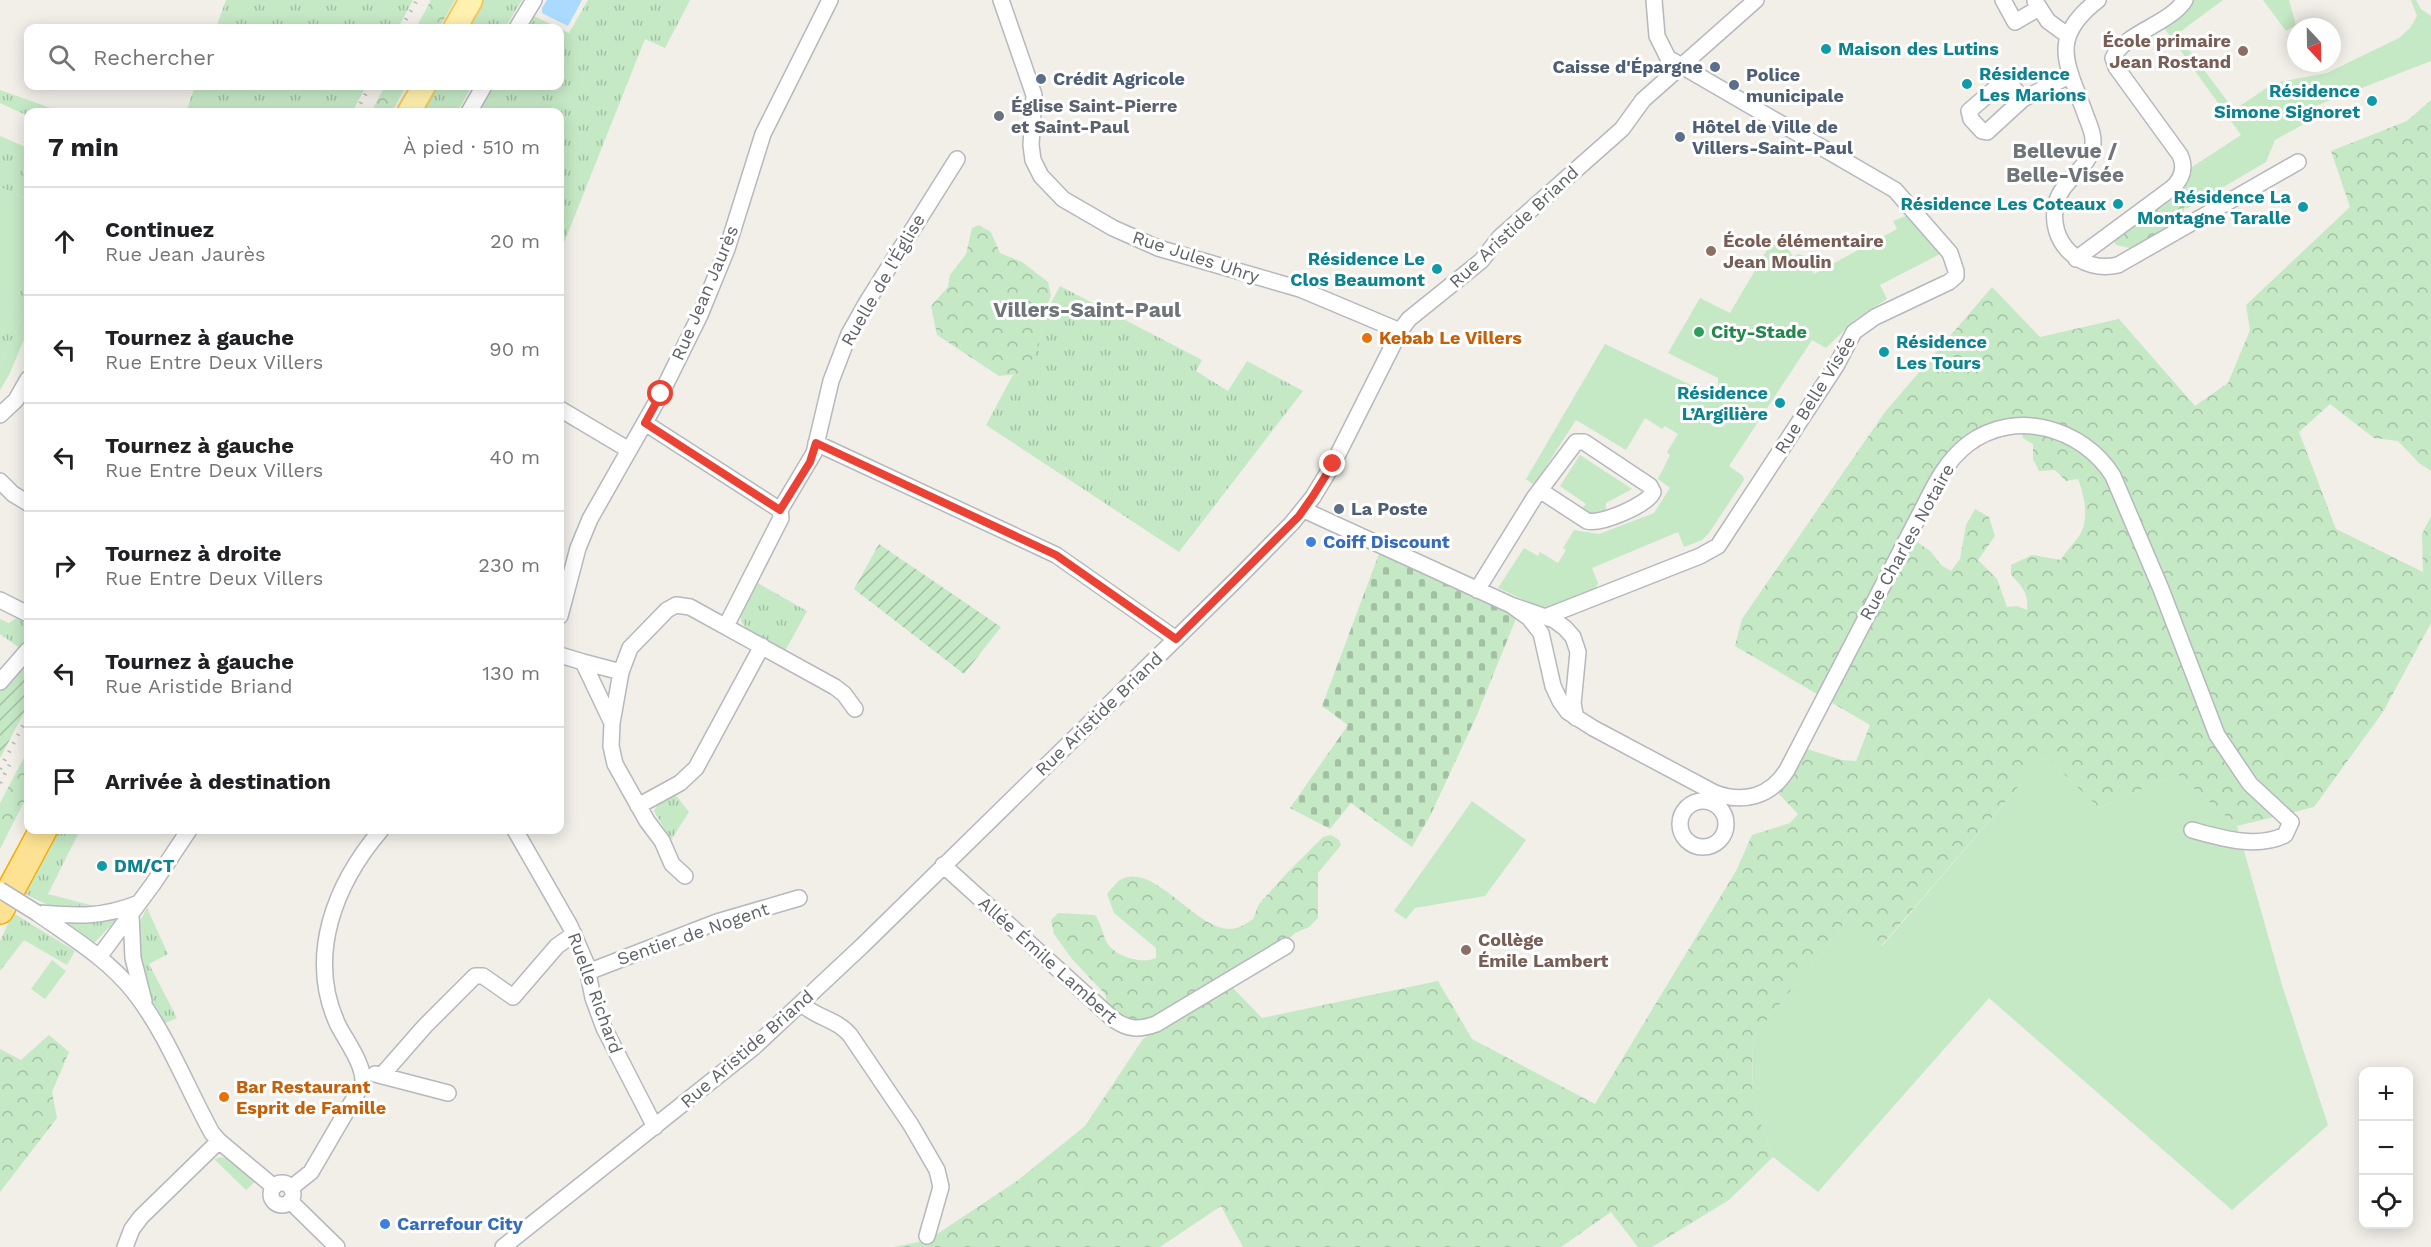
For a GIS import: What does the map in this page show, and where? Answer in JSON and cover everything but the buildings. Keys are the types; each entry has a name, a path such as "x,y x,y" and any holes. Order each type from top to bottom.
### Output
{"highway":[{"path":"0,876 24,830"},
{"path":"0,910 41,834"}],"main road":[{"path":"457,24 471,0"},
{"path":"411,108 422,90"}],"street":[{"path":"519,24 534,0"},
{"name":"Rue Jean Jaurès","path":"564,602 590,519 645,423 691,334 720,266 763,134 830,0"},
{"name":"Rue Jules Uhry","path":"1001,0 1034,95 1030,145 1033,160 1041,176 1063,199 1113,228 1148,244 1300,289 1400,331"},
{"path":"1654,0 1655,24 1659,42 1668,58 1680,66"},
{"name":"Rue Aristide Briand","path":"503,1247 753,1048 802,1004 1176,639 1304,510 1333,464 1400,331 1415,313 1481,261 1500,237 1622,129 1639,105 1680,66 1756,0"},
{"path":"2003,0 2015,22 2037,4 2048,21 2067,35"},
{"path":"2098,0 2080,15 2067,35 2065,52 2094,141 2089,157 2058,196 2055,210 2057,231 2064,246 2076,259 2091,266 2118,265 2298,162"},
{"path":"2076,259 2172,188 2180,178 2183,166 2180,155 2116,67 2113,58 2123,46 2160,22 2185,0"},
{"name":"Rue Belle Visée","path":"1545,617 1700,556 1718,546 1836,366 1854,332 1875,317 1949,282 1956,276 1956,267 1950,253 1895,190 1680,66"},
{"path":"2023,99 2071,75"},
{"path":"471,108 482,90"},
{"name":"Ruelle de l'Église","path":"726,626 781,518 780,510 810,462 831,381 849,334 957,159"},
{"path":"0,415 16,400 24,387"},
{"path":"564,411 629,450"},
{"path":"645,423 780,510"},
{"name":"Rue Charles Notaire","path":"1511,605 1529,618 1541,633 1553,686 1564,708 1576,718 1719,800 1759,795 1772,788 1783,777 1928,497 1951,460 1967,445 1999,429 2031,426 2050,429 2079,441 2094,452 2108,467 2117,483 2156,578 2217,735 2250,784 2291,822 2285,835 2256,841 2228,839 2192,830"},
{"path":"1477,590 1534,498 1573,444 1584,442 1650,486 1653,492 1650,498 1641,504 1595,522 1587,521 1541,491"},
{"path":"816,443 1056,555 1176,639"},
{"path":"0,481 13,494 24,501"},
{"name":"Rue Charles Notaire","path":"1304,510 1565,628 1573,637 1578,652 1573,704 1576,718"},
{"path":"0,600 24,612"},
{"path":"685,876 672,864 662,841 638,806 613,758 610,746 621,672 627,654 662,613 681,605 690,607 840,690 855,709"},
{"path":"638,806 680,783 696,768 762,646"},
{"path":"0,682 24,655"},
{"path":"564,656 621,672"},
{"path":"583,662 612,723"},
{"path":"1553,686 1577,669"},
{"path":"99,957 186,834"},
{"path":"291,1195 311,1172 361,1088 363,1079 361,1070 331,1009 324,981 323,958 331,916 362,855 378,834"},
{"name":"Ruelle Richard","path":"517,834 574,934 604,1028 655,1126"},
{"name":"Allée Émile Lambert","path":"943,865 1113,1019 1135,1029 1156,1024 1286,946"},
{"path":"0,890 99,957 127,984 148,1012 206,1122 219,1141 274,1186 283,1183 337,1247"},
{"name":"Sentier de Nogent","path":"588,972 717,922 799,898"},
{"path":"37,913 95,916 135,909"},
{"path":"135,909 133,958 148,1012"},
{"path":"382,1075 425,1026 475,976 483,976 513,997 557,946 574,934"},
{"path":"802,1004 812,1013 832,1020 846,1030 911,1125 933,1162 940,1176 941,1187 927,1236"},
{"path":"361,1070 448,1093"},
{"path":"124,1247 132,1229 141,1217 219,1141"}],"green space":[{"path":"226,0 413,0 400,24 217,24"},
{"path":"431,0 455,0 441,24 418,24"},
{"path":"479,0 522,0 507,24 466,24"},
{"path":"588,0 690,0 665,48 645,39 564,243 564,108 479,108 490,90 564,90 564,31 569,33"},
{"path":"2185,0 2223,0 2177,34 2234,110 2274,83 2329,72 2341,72 2341,66 2399,38 2410,28 2417,16 2411,0 2416,0 2421,9 2431,16 2431,61 2300,112 2304,124 2275,140 2266,162 2186,209 2175,193 2189,169 2241,135 2160,22"},
{"path":"2263,0 2289,0 2294,18 2287,18 2286,31"},
{"path":"532,15 551,24 526,24"},
{"path":"0,90 51,108 24,108 24,114 0,103"},
{"path":"194,90 364,90 354,108 187,108"},
{"path":"383,90 404,90 394,108 373,108"},
{"path":"431,90 470,90 459,108 420,108"},
{"path":"2431,100 2431,471 2419,463 2398,441 2374,438 2330,404 2299,432 2336,529 2423,572 2422,534 2431,516 2431,623 2383,712 2314,807 2237,826 2177,774 2099,808 2045,756 1881,946 1851,915 1752,1039 1753,1101 1773,1157 1729,1200 1652,1247 1638,1247 1611,1212 1561,1247 1243,1247 1221,1206 1160,1247 894,1247 928,1240 1017,1181 1085,1126 1143,1039 1231,986 1262,1018 1438,981 1472,1039 1595,1104 1736,871 1752,835 1790,823 1798,814 1778,793 1807,749 1842,760 1856,761 1870,725 1735,646 1742,619 1885,412 1992,287 2040,337 2119,319 2195,406 2228,383 2250,330 2246,305 2350,207 2331,151 2407,121","holes":["2020,426 2023,438 2033,444 2033,459 2039,471 2055,470 2066,481 2078,479 2084,498 2085,513 2081,533 2061,560 2032,555 2011,565 2011,575 2026,595 2027,610 2017,606 2007,607 1997,579 1978,560 1995,536 1989,517 1975,509 1966,525 1960,559 1951,571 1941,565 1931,552 1908,535 1967,445"]},
{"path":"0,136 24,146 24,159 0,147"},
{"path":"0,147 24,159 24,198 0,187"},
{"path":"0,187 24,198 24,281 0,337"},
{"path":"2176,197 2182,199 2184,207 2177,223 2134,249 2116,245 2113,239"},
{"path":"1908,215 1942,253 1880,285 1887,299 1856,319 1826,348 1812,340 1729,466 1743,476 1744,480 1702,540 1684,547 1678,532 1592,568 1598,583 1596,588 1550,607 1542,608 1498,588 1524,548 1538,556 1540,552 1558,563 1566,550 1563,548 1574,530 1599,534 1654,513 1670,488 1658,479 1670,455 1667,452 1678,434 1665,426 1662,429 1645,418 1626,450 1576,420 1534,485 1526,479 1605,344 1718,398 1718,378 1668,353 1700,298 1730,313 1774,238 1785,243 1793,257 1799,254 1804,256 1814,274 1897,229 1893,221"},
{"path":"979,225 991,232 1000,253 1022,262 1048,282 1051,296 1044,312 1039,345 1033,358 1019,374 999,376 937,335 931,306 948,287 950,275 966,254 972,228"},
{"path":"24,281 24,312 0,367 0,337"},
{"path":"1060,286 1202,360 1196,371 1228,391 1247,361 1303,391 1179,552 986,425 1013,375 1019,374 1039,345 1043,318"},
{"path":"24,312 24,339 0,390 0,367"},
{"path":"1580,455 1632,489 1606,503 1606,510 1591,514 1580,511 1586,504 1560,486"},
{"path":"879,544 1001,627 964,674 854,589"},
{"path":"1379,554 1517,616 1477,715 1430,816 1412,847 1351,803 1330,829 1290,808 1348,725 1322,706"},
{"path":"756,582 807,611 785,651 749,631 741,619 743,604"},
{"path":"21,615 24,617 24,646 21,649 0,634 0,619 9,623"},
{"path":"24,665 24,713 0,758 0,692"},
{"path":"2045,756 2099,808 2177,774 2237,826 2282,985 2328,1125 2232,1210 1989,998 1818,1192 1773,1157 1753,1101 1752,1039 1851,915 1882,946"},
{"path":"24,758 24,802 0,849 0,803"},
{"path":"675,794 689,812 671,840 654,811 658,804"},
{"path":"1472,801 1526,840 1485,896 1415,908 1406,919 1394,911"},
{"path":"52,834 78,834 48,894 102,908 48,905 21,892"},
{"path":"1331,835 1339,840 1341,845 1318,873 1318,918 1309,927 1295,933 1274,953 1135,1029 1108,1005 1105,994 1072,959 1054,934 1051,920 1058,913 1095,915 1106,941 1115,951 1136,960 1156,958 1156,948 1114,913 1107,894 1120,880 1134,876 1148,880 1208,922 1222,928 1236,928 1253,919 1259,904 1288,872 1323,837"},
{"path":"147,908 168,954 149,964 177,1018 163,1024 144,984 140,965 138,925"},
{"path":"13,913 75,951 67,965 24,940 0,971 0,941"},
{"path":"119,917 94,943 61,921"},
{"path":"52,960 66,971 45,999 31,989"},
{"path":"49,1035 69,1052 52,1092 57,1118 0,1192 0,1049 21,1060"},
{"path":"221,1157 229,1159 256,1181 246,1190 214,1159"}],"water":[{"path":"547,0 582,0 568,26 542,13"}],"railway":[{"path":"403,24 417,0"},
{"path":"358,108 368,90"},
{"path":"0,769 24,724"},
{"path":"0,783 11,762"}],"place":[{"name":"Maison des Lutins","path":"1826,49"},
{"name":"École primaire Jean Rostand","path":"2243,51"},
{"name":"Caisse d'Épargne","path":"1715,67"},
{"name":"Crédit Agricole","path":"1041,79"},
{"name":"Résidence Les Marions","path":"1967,84"},
{"name":"Police municipale","path":"1734,85"},
{"name":"Résidence Simone Signoret","path":"2372,101"},
{"name":"Église Saint-Pierre et Saint-Paul","path":"999,116"},
{"name":"Hôtel de Ville de Villers-Saint-Paul","path":"1680,137"},
{"name":"Résidence Les Coteaux","path":"2118,204"},
{"name":"Résidence La Montagne Taralle","path":"2303,207"},
{"name":"École élémentaire Jean Moulin","path":"1711,251"},
{"name":"Résidence Le Clos Beaumont","path":"1437,269"},
{"name":"City-Stade","path":"1699,332"},
{"name":"Kebab Le Villers","path":"1367,338"},
{"name":"Résidence Les Tours","path":"1884,352"},
{"name":"Résidence L’Argilière","path":"1780,403"},
{"name":"La Poste","path":"1339,509"},
{"name":"Coiff Discount","path":"1311,542"},
{"name":"DM/CT","path":"102,866"},
{"name":"Collège Émile Lambert","path":"1466,950"},
{"name":"Bar Restaurant Esprit de Famille","path":"224,1097"},
{"name":"Carrefour City","path":"385,1224"}],"district":[{"name":"Bellevue / Belle-Visée","path":"2065,163"},
{"name":"Villers-Saint-Paul","path":"1087,310"}],"route":[{"path":"661,394 645,423 780,510 810,462 816,443 1056,555 1176,639 1299,516 1333,464"}]}
